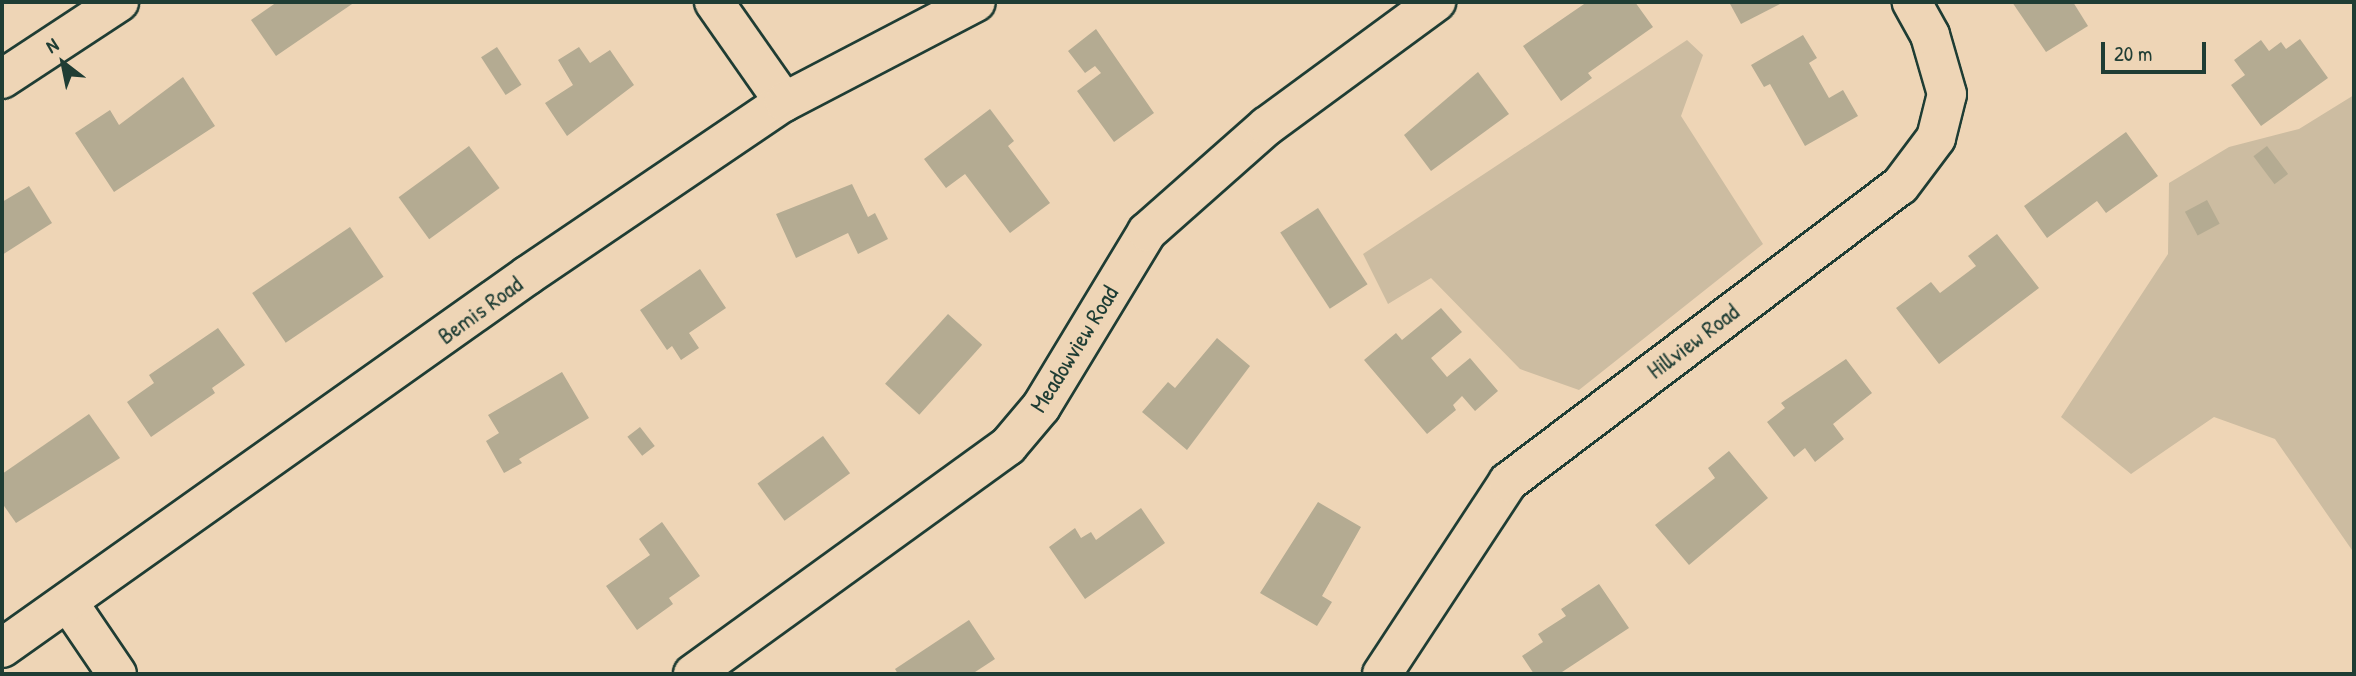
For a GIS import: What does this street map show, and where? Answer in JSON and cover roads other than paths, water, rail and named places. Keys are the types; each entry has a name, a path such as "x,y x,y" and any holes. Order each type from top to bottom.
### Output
{"street":[{"path":"2,79 119,2"},
{"path":"714,2 784,102"},
{"name":"Bemis Road","path":"2,648 528,275 784,102 976,2"},
{"name":"Meadowview Road","path":"693,674 1009,446 1048,396 1147,232 1267,126 1436,2"},
{"name":"Hillview Road","path":"1382,674 1508,482 1900,186 1936,138 1947,94 1930,35 1912,2"},
{"path":"68,602 117,674"}]}
